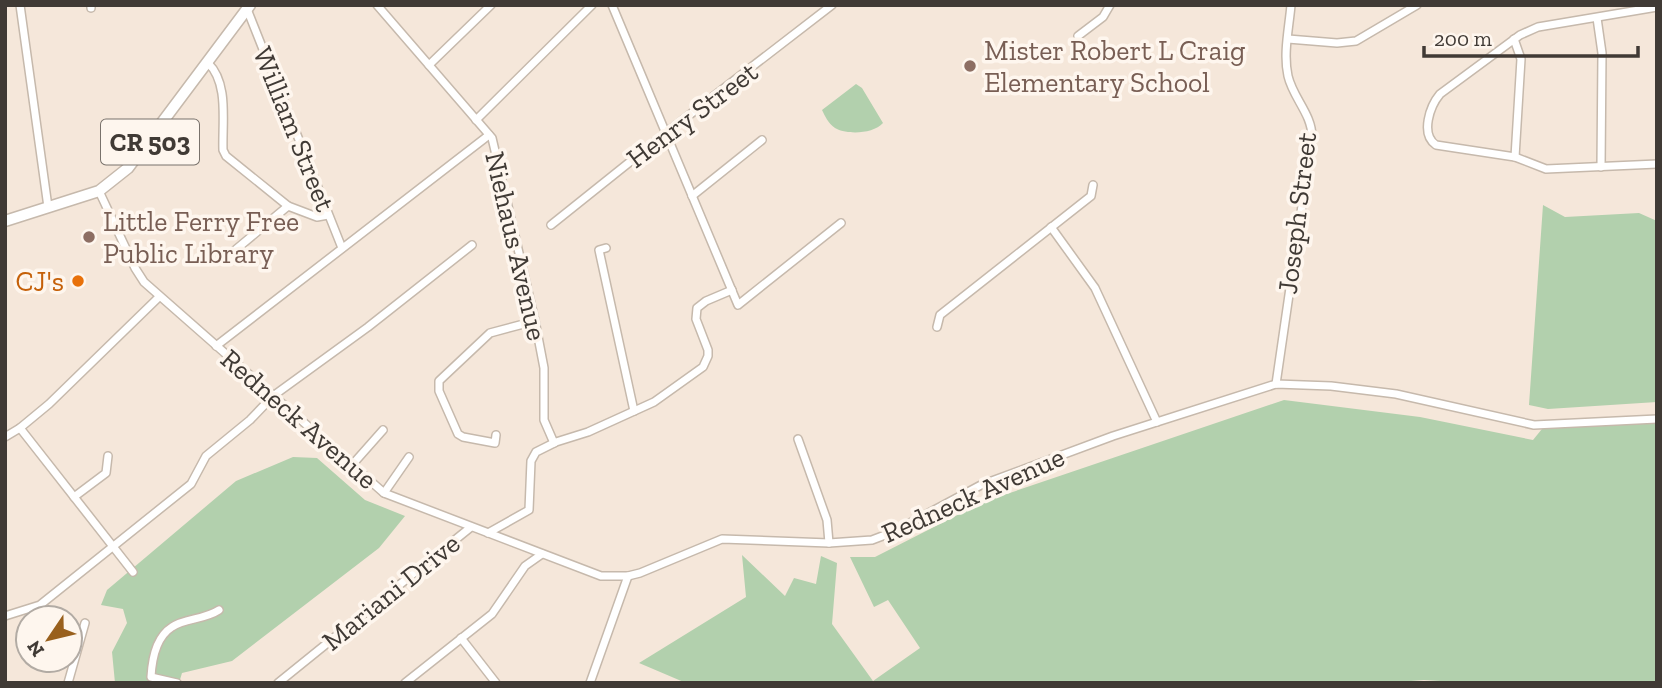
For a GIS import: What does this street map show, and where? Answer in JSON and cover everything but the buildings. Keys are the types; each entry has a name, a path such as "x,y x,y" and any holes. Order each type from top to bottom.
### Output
{"main road":[{"name":"CR 503","path":"5,221 99,191 117,178 139,156 249,6"}],"street":[{"path":"20,5 48,207"},
{"name":"Niehaus Avenue","path":"376,5 492,138 535,321 544,368 544,421 554,443"},
{"path":"429,65 491,5"},
{"path":"476,120 592,5"},
{"path":"612,5 738,305 841,223"},
{"name":"Henry Street","path":"551,225 832,5"},
{"name":"Joseph Street","path":"1276,384 1312,137 1309,120 1288,76 1291,5"},
{"path":"1288,39 1336,43 1356,41 1417,5"},
{"path":"1609,5 1611,15"},
{"name":"William Street","path":"249,6 342,248"},
{"path":"1078,36 1107,7"},
{"path":"1657,7 1538,27 1514,39 1436,100 1427,134 1436,145 1515,157 1546,169 1657,164"},
{"path":"1597,18 1602,52 1601,167"},
{"path":"1514,39 1521,58 1515,157"},
{"path":"208,63 218,72 221,84 223,150 226,156 288,206 317,218 328,215"},
{"path":"216,346 489,135"},
{"path":"692,196 762,140"},
{"path":"937,327 940,315 1091,196 1093,185"},
{"name":"Redneck Avenue","path":"99,191 144,282 384,493 590,574 613,578 628,576 722,539 829,543 862,542 883,537 982,485 1157,422 1276,384 1331,386 1396,394 1534,425 1657,419"},
{"path":"234,251 288,206"},
{"path":"1051,228 1095,288 1157,422"},
{"path":"5,615 40,605 191,484 206,456 250,420 273,396 368,327 472,245"},
{"path":"606,248 599,250 634,411"},
{"path":"488,533 529,510 531,461 536,452 654,402 703,367 708,350 696,319 697,308 706,301 732,290"},
{"path":"5,437 49,404 159,297"},
{"path":"496,435 495,443 458,434 439,391 439,381 490,334 535,321"},
{"path":"20,428 133,572"},
{"path":"352,465 383,430"},
{"path":"798,439 828,520 829,543"},
{"path":"74,497 106,473 108,456"},
{"path":"384,493 409,457"},
{"name":"Mariani Drive","path":"278,683 471,527"},
{"path":"409,681 492,614 525,566 542,554"},
{"path":"590,683 628,576"},
{"path":"177,683 150,680 152,658 161,638 173,626 208,617 219,610"},
{"path":"68,683 85,623"},
{"path":"461,638 496,683"}],"green space":[{"path":"856,84 862,88 883,123 879,127 867,131 840,130 830,124 822,110"},
{"path":"1543,205 1565,217 1639,213 1657,221 1657,402 1548,409 1529,405"},
{"path":"1284,400 1420,417 1533,440 1546,424 1657,416 1657,683 1471,683 1424,680 1385,683 686,683 639,663 746,597 742,555 785,596 794,578 816,584 821,556 837,563 832,624 873,681 920,648 888,600 874,607 850,557 875,557 983,502"},
{"path":"293,457 317,458 365,500 405,516 379,548 232,661 182,673 179,683 115,683 112,652 127,623 123,609 101,605 107,590 236,481"}],"place":[{"name":"Mister Robert L Craig Elementary School","path":"970,66"},
{"name":"Little Ferry Free Public Library","path":"89,237"},
{"name":"CJ's","path":"78,281"}]}
